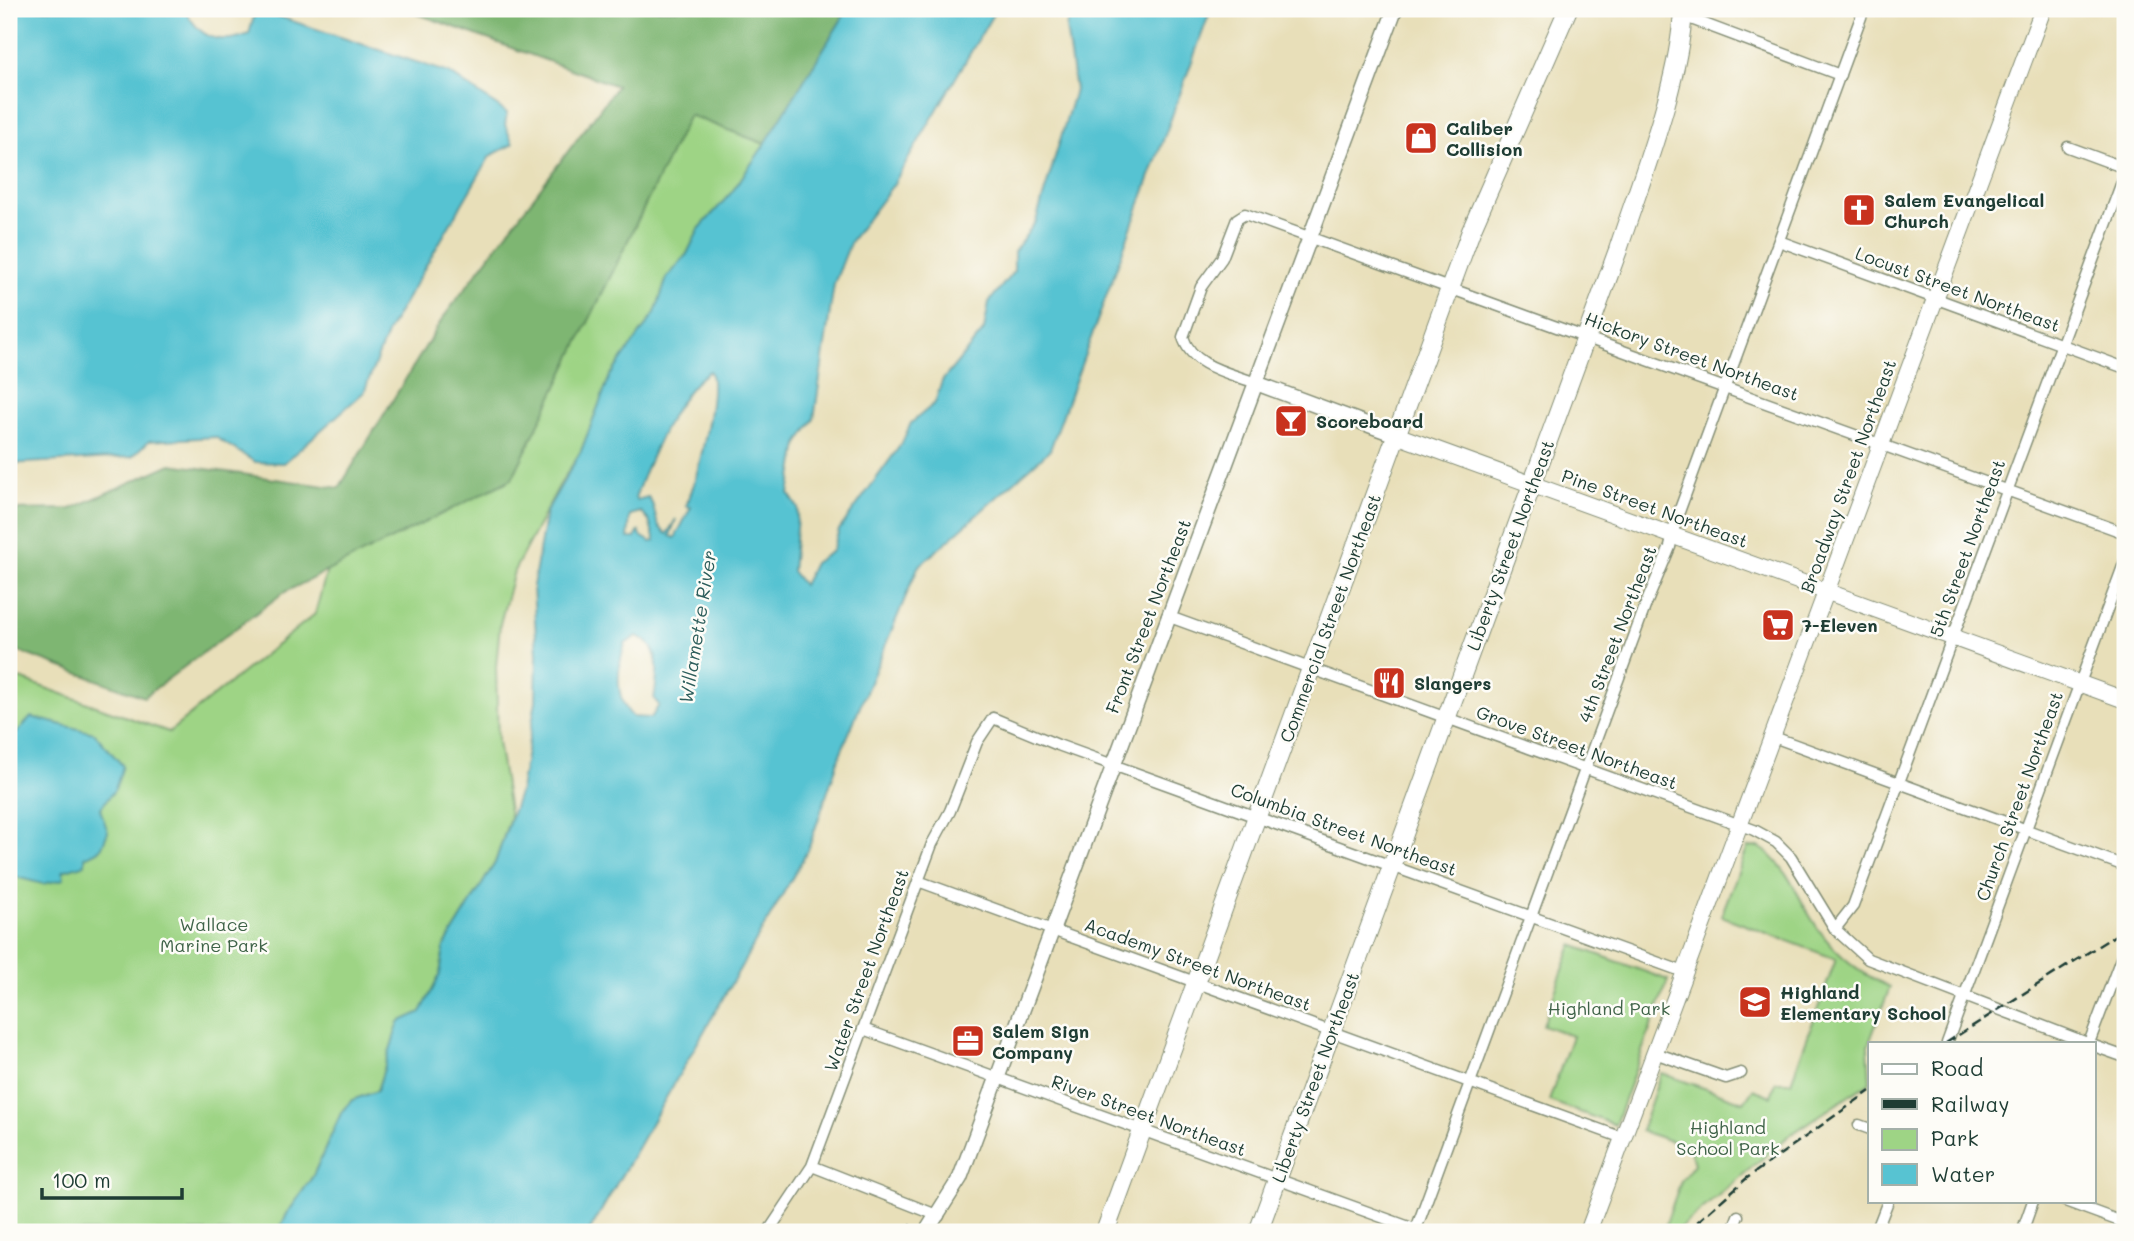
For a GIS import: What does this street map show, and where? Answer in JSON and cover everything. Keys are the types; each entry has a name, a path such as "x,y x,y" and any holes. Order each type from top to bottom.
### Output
{"highway":[{"name":"Commercial Street Northeast","path":"1105,1232 1485,196 1568,9"},
{"name":"Liberty Street Northeast","path":"1258,1232 1588,336 1653,139 1676,57 1683,12"}],"main road":[{"name":"Broadway Street Northeast","path":"1588,1232 2043,9"},
{"name":"Pine Street Northeast","path":"1396,435 2125,700"}],"street":[{"name":"Front Street Northeast","path":"926,1232 939,1216 960,1178 998,1079 1167,616 1395,9"},
{"name":"4th Street Northeast","path":"1418,1231 1469,1081 1670,547 1672,534 1725,386 1864,9"},
{"path":"1683,12 1840,75"},
{"path":"2068,147 2125,168"},
{"name":"5th Street Northeast","path":"1835,929 1853,906 2125,174"},
{"name":"Hickory Street Northeast","path":"1183,337 1201,287 1222,258 1237,219 1245,214 1451,290 1588,336 2125,533"},
{"name":"Locust Street Northeast","path":"1779,241 2125,368"},
{"name":"Pine Street Northeast","path":"1183,337 1192,356 1202,362 1396,435"},
{"name":"Church Street Northeast","path":"1947,1042 2125,561"},
{"name":"Grove Street Northeast","path":"1167,616 1764,835 1791,857 1835,929 1868,959 1963,998 2085,1042"},
{"name":"Columbia Street Northeast","path":"993,718 1685,972"},
{"name":"Water Street Northeast","path":"768,1232 812,1166 918,881 978,742 993,718"},
{"path":"1771,736 2125,866"},
{"name":"Academy Street Northeast","path":"918,881 1623,1138"},
{"path":"2088,1042 2125,948"},
{"name":"River Street Northeast","path":"863,1029 1418,1231"},
{"path":"2096,1047 2125,1057"},
{"path":"1655,1052 1726,1078 1741,1073"},
{"path":"812,1166 939,1216"},
{"path":"1876,1232 1888,1202"},
{"path":"2022,1232 2033,1202"},
{"path":"2068,1202 2125,1223"},
{"path":"1732,1232 1738,1216"}],"green space":[{"path":"404,9 848,9 765,144 689,115 512,479 283,593 144,697 9,648 9,510 71,509 171,464 339,488 443,318 617,86"},
{"name":"Wallace Marine Park","path":"689,115 765,144 732,192 699,229 687,254 667,278 655,313 610,376 581,451 559,486 514,571 500,624 496,667 498,742 510,817 495,863 444,947 440,975 421,1013 399,1022 377,1091 352,1100 342,1111 313,1176 278,1232 9,1232 9,675 169,732 315,614 348,494"},
{"name":"Highland School Park","path":"1748,847 1759,847 1776,861 1789,878 1817,927 1834,948 1854,966 1890,987 1868,1042 1868,1083 1790,1135 1675,1232 1663,1232 1681,1181 1694,1164 1689,1147 1641,1131 1661,1073 1744,1102 1753,1089 1771,1096 1776,1082 1791,1082 1836,959 1721,916"},
{"name":"Highland Park","path":"1572,945 1668,980 1615,1125 1549,1101 1572,1036 1543,1025"}],"water":[{"path":"9,9 185,9 203,33 219,39 228,39 249,34 256,9 449,73 507,113 505,125 513,144 490,156 389,329 364,392 284,463 255,462 215,437 149,441 132,457 9,464"},
{"name":"Willamette River","path":"848,9 996,9 893,185 851,241 834,284 814,419 798,444 789,494 798,508 792,571 803,585 814,563 832,551 839,530 902,443 911,423 935,403 942,381 984,330 989,302 1014,271 1014,252 1036,221 1075,90 1066,27 1073,9 1211,9 1050,450 918,567 841,752 808,850 589,1232 278,1232 313,1176 342,1111 352,1100 377,1091 399,1022 421,1012 440,975 444,947 495,863 520,790 536,701 537,654 533,586 546,512 581,451 610,376 655,313 667,278 687,254 699,229 732,192 765,144","holes":["710,371 712,382 709,417 686,506 691,507 675,538 670,536 676,519 667,534 659,525 648,497 637,500 635,498 647,466 675,410 686,393","641,512 649,521 655,541 651,542 641,536 639,531 635,538 628,538 630,515","637,636 645,641 655,654 657,671 654,699 659,705 651,718 633,717 623,701 619,673 625,644"]},
{"path":"31,717 94,733 123,766 115,789 100,809 108,832 101,849 85,857 85,864 63,871 64,879 43,884 12,876 9,872 9,741"}],"railway":[{"path":"1948,1042 2125,929"},
{"path":"1686,1232 1747,1178 1868,1092"},
{"path":"904,1232 914,1221"}],"place":[{"name":"Caliber Collision","path":"1421,138"},
{"name":"Salem Evangelical Church","path":"1859,210"},
{"name":"Scoreboard","path":"1291,421"},
{"name":"7-Eleven","path":"1778,625"},
{"name":"Slangers","path":"1389,683"},
{"name":"Highland Elementary School","path":"1755,1002"},
{"name":"Salem Sign Company","path":"968,1041"}]}
